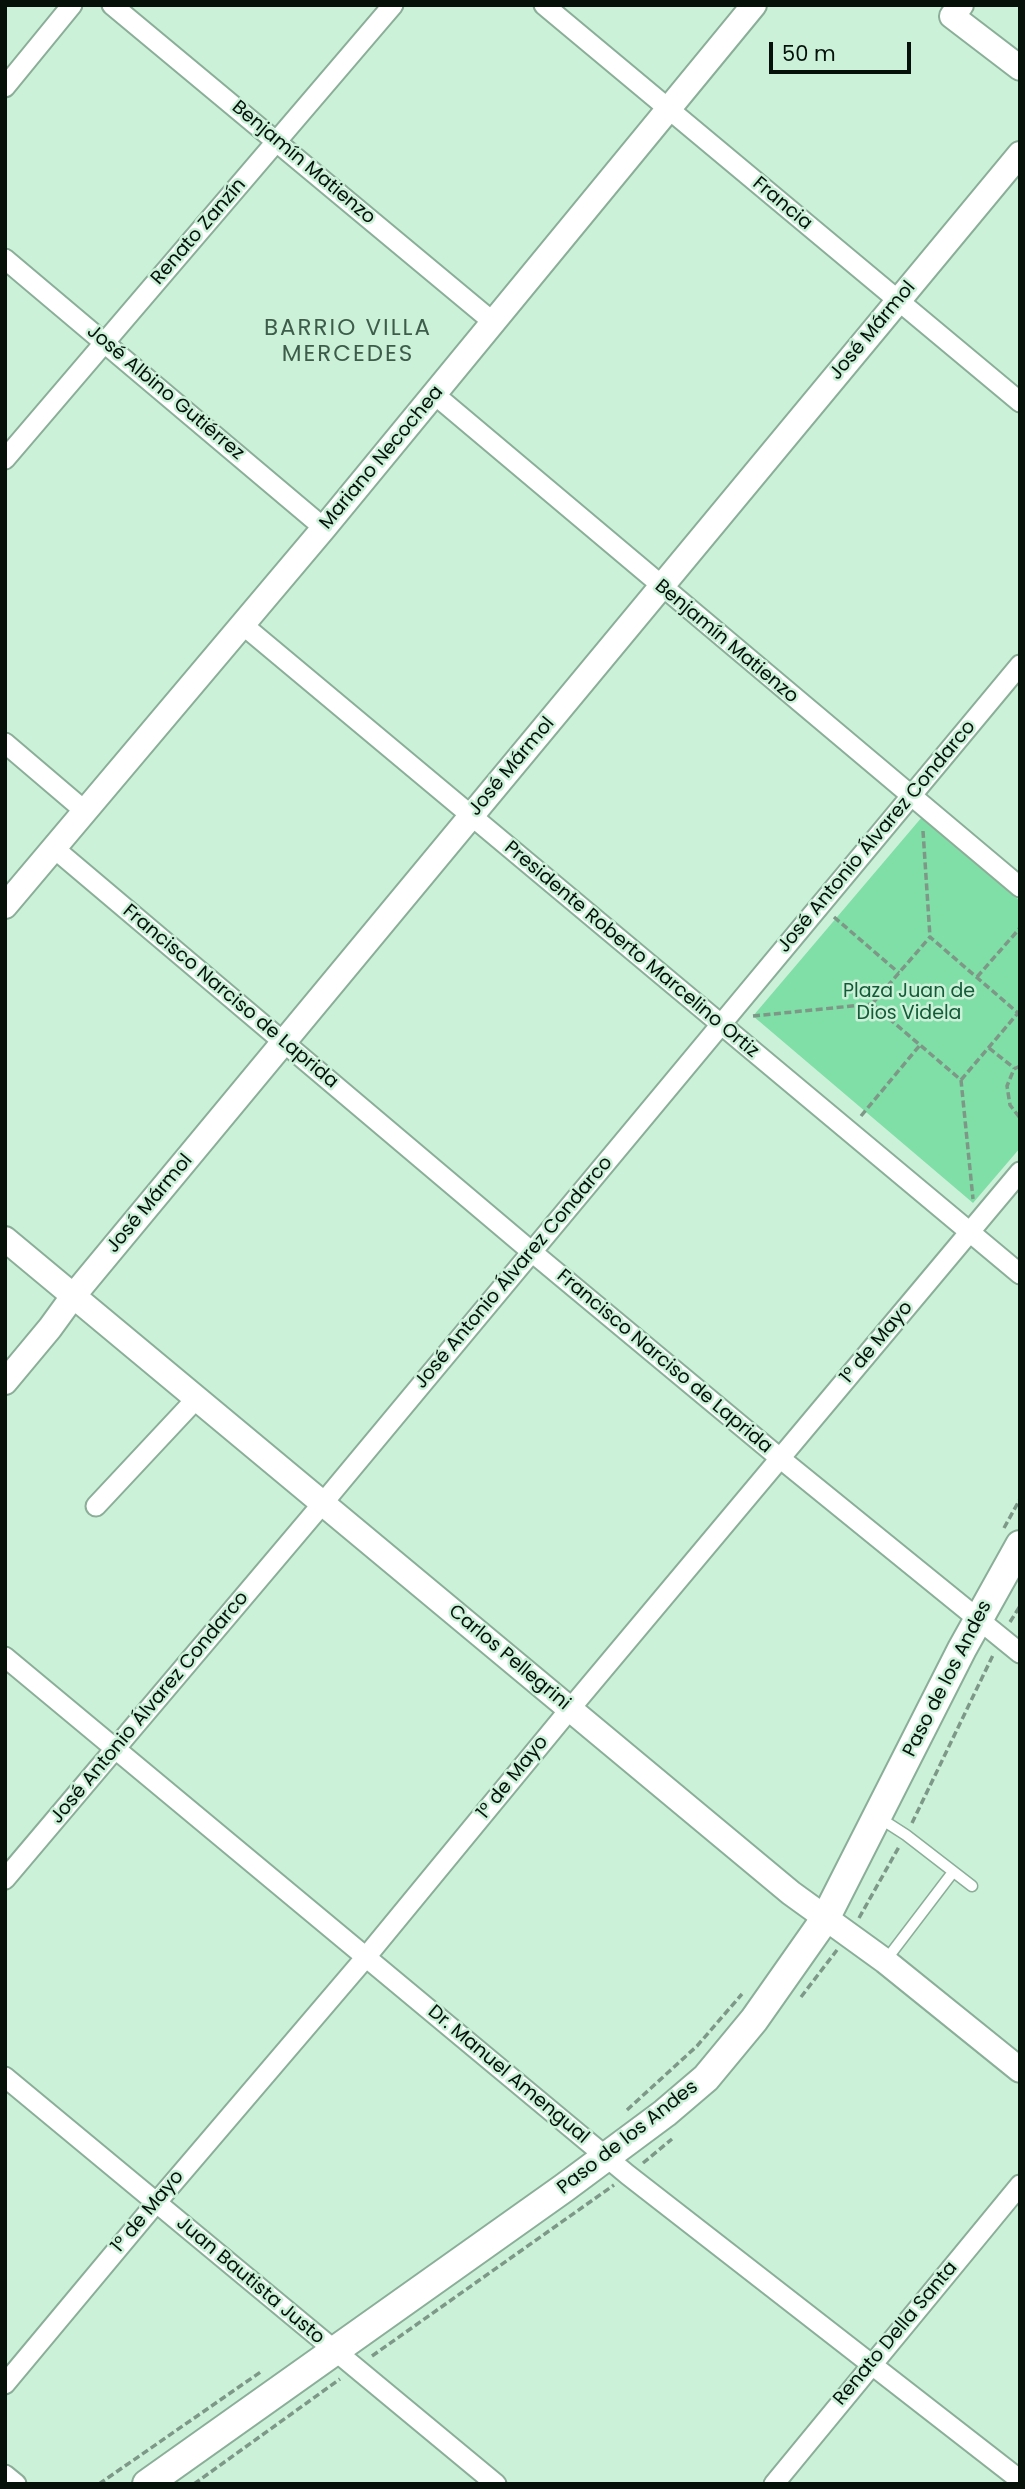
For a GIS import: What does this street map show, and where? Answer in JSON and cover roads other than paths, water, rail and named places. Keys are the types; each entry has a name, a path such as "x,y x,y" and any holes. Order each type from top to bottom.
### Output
{"main road":[{"name":"Paso de los Andes","path":"147,2484 606,2157 706,2078 754,2020 825,1919 978,1619 1010,1540"}],"street":[{"path":"5,87 72,5"},
{"name":"Benjamín Matienzo","path":"112,5 493,322"},
{"name":"Renato Zanzín","path":"5,458 393,5"},
{"name":"Francia","path":"544,5 1020,402"},
{"name":"Mariano Necochea","path":"5,906 324,528 754,5"},
{"path":"951,9 1020,68"},
{"name":"José Mármol","path":"5,1382 74,1295 1020,154"},
{"name":"José Albino Gutiérrez","path":"5,260 324,528"},
{"name":"Benjamín Matienzo","path":"434,394 1020,887"},
{"name":"Presidente Roberto Marcelino Ortiz","path":"243,625 1020,1275"},
{"name":"José Antonio Álvarez Condarco","path":"5,1879 323,1503 1020,665"},
{"path":"5,743 86,812"},
{"name":"Francisco Narciso de Laprida","path":"55,849 781,1460 1020,1653"},
{"name":"1° de Mayo","path":"5,2384 366,1957 1020,1172"},
{"name":"Carlos Pellegrini","path":"5,1239 825,1919 886,1961 1020,2070"},
{"path":"96,1506 197,1398"},
{"name":"Dr. Manuel Amengual","path":"5,1657 606,2157 1020,2480"},
{"name":"Juan Bautista Justo","path":"5,2077 496,2484"},
{"name":"Renato Della Santa","path":"774,2484 1020,2185"},
{"path":"5,2475 16,2484"}],"lane":[{"path":"878,1817 972,1886"},
{"path":"886,1961 953,1872"}],"district":[{"name":"BARRIO VILLA MERCEDES","path":"348,342"}],"park label":[{"name":"Plaza Juan de Dios Videla","path":"909,1003"}]}
